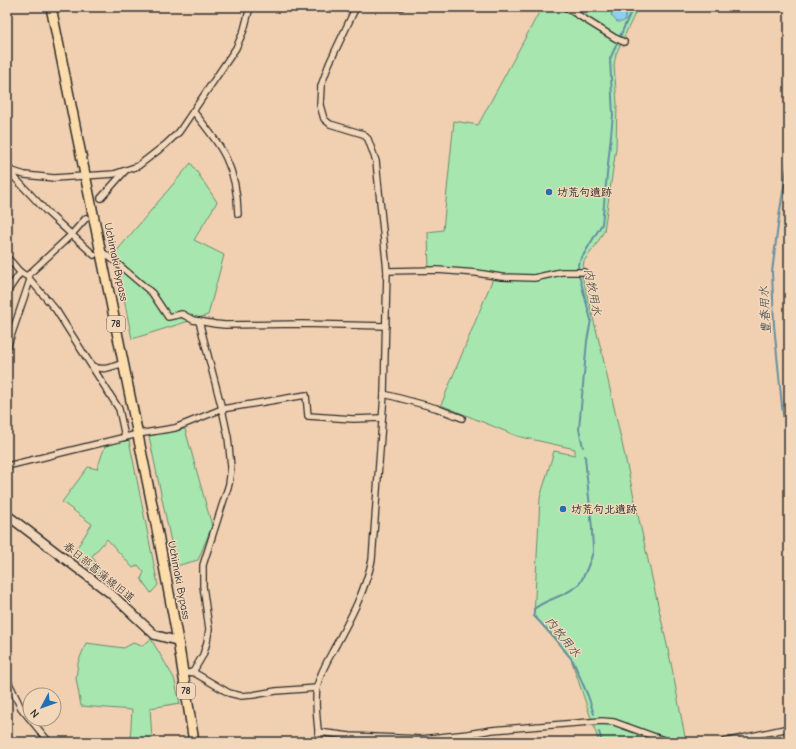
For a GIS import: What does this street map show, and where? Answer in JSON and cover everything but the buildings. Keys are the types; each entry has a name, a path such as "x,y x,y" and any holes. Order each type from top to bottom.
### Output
{"main road":[{"name":"Uchimaki Bypass","path":"52,7 86,176 98,254 124,362 178,641"},
{"name":"78","path":"178,641 188,673 194,742"}],"street":[{"path":"9,169 25,175 38,177 86,176 114,174 138,166 179,132 236,48 244,30 250,7"},
{"path":"319,742 316,709 317,688 325,667 358,604 372,560 384,394 387,271 376,161 372,145 363,134 330,124 324,119 320,105 321,86 329,64 356,7"},
{"path":"565,7 623,42"},
{"path":"193,111 221,146 228,160 234,178 238,199 238,214"},
{"path":"9,169 32,197 72,234 98,254 112,259 152,293 168,317 182,314 199,321 225,325 302,324 386,326"},
{"path":"101,198 125,171"},
{"path":"7,348 29,278 86,218"},
{"path":"7,258 13,262 20,273 29,278 56,310 119,409 126,437"},
{"path":"387,271 437,270 477,273 501,277 534,278 561,272 580,272"},
{"path":"7,292 20,273"},
{"path":"199,321 222,409 228,437 231,468 228,484 203,565 203,586 209,628 208,642 203,655 188,673 229,693 241,696 253,696 276,691 317,688"},
{"path":"92,366 98,369 103,369 124,362"},
{"path":"384,394 436,408 462,418"},
{"path":"7,466 138,434 175,428 222,409 306,395 308,416 353,419 382,418"},
{"name":"春日部菖蒲線旧道","path":"7,515 110,593 155,635 178,641"},
{"path":"7,679 21,708 49,742"},
{"path":"318,732 350,736 421,739 492,730 602,721 614,722 669,742"},
{"path":"724,742 789,728"}],"green space":[{"path":"542,7 638,7 616,54 614,65 617,104 616,148 604,231 584,261 582,275 601,349 671,663 686,742 599,742 571,659 534,616 540,498 554,451 575,455 575,449 517,436 441,405 494,276 429,271 428,232 443,230 454,121 478,125"},
{"path":"191,163 217,202 194,240 224,255 208,315 132,339 115,253"},
{"path":"185,429 212,526 198,560 176,566 149,436"},
{"path":"129,440 158,585 151,593 141,579 144,572 138,565 133,568 107,539 92,556 100,569 97,575 73,554 92,524 62,502 88,467 97,469 105,446"},
{"path":"151,639 174,678 180,703 150,708 152,739 138,738 134,742 130,742 132,710 81,706 76,678 78,663 86,643 124,648 133,643 142,646"}],"water":[{"path":"614,7 627,7 625,20 622,22 617,22 611,15"}],"waterway":[{"name":"内牧用水","path":"583,447 579,429 587,341 591,320 579,275 578,264 602,224 613,115 610,59 633,7"},
{"name":"豊春用水","path":"789,156 772,272 774,325 789,463"},
{"name":"内牧用水","path":"585,456 592,529 593,551 591,558 579,584 568,592 539,605 534,609 534,616 557,640 573,661 594,714"},
{"name":"内牧用水","path":"599,732 602,742"}],"place":[{"name":"坊荒句遺跡","path":"549,192"},
{"name":"坊荒句北遺跡","path":"563,509"}]}
